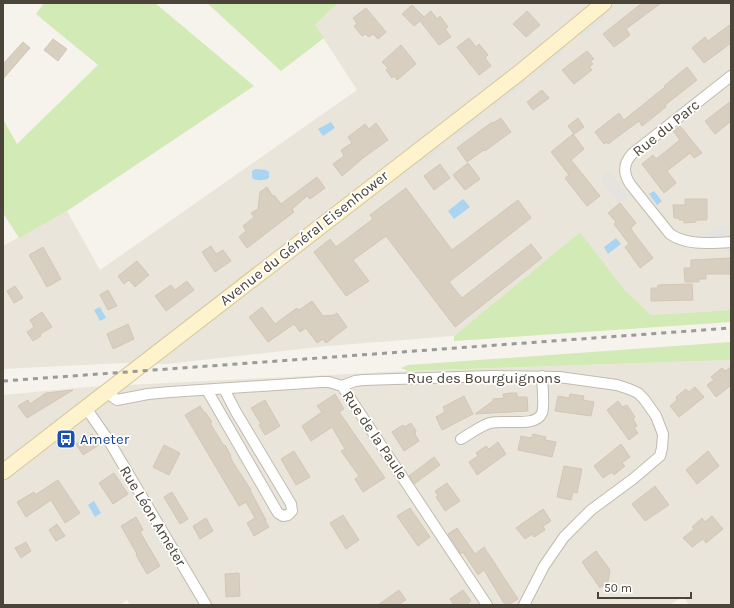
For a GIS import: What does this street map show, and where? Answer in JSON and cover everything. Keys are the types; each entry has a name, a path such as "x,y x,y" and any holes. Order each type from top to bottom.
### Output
{"main road":[{"name":"Avenue du Général Eisenhower","path":"3,472 519,73 604,3"}],"street":[{"name":"Rue du Parc","path":"731,76 632,154 625,164 624,169 626,178 630,184 670,234 676,238 697,243 731,242"},
{"name":"Rue des Bourguignons","path":"342,386 355,381 422,377 542,376 584,380 617,386 638,393 656,416 662,428 663,441 660,456 633,479 592,510 564,537 552,552 524,605"},
{"path":"461,439 490,423 528,422 537,419 543,409 542,376"},
{"name":"Rue de la Paule","path":"106,392 117,400 148,394 321,382 329,382 342,386 487,605"},
{"path":"207,390 278,513 282,516 288,515 292,511 291,504 236,412 224,389"},
{"name":"Rue Léon Ameter","path":"86,408 109,441 206,605"}],"shaded area":[{"path":"338,3 731,3 731,310 651,315 624,289 580,232 454,336 328,346 167,364 123,363 3,369 3,246 67,211 100,270 357,90 315,25"},
{"path":"601,14 605,18 581,38 578,34"},
{"path":"561,48 564,52 540,71 537,68"},
{"path":"524,78 527,82 495,107 492,103"},
{"path":"478,115 481,118 456,138 453,134"},
{"path":"439,145 442,149 417,167 414,163"},
{"path":"609,171 629,196 620,203 600,179"},
{"path":"715,228 731,228 731,237 705,238"},
{"path":"731,360 731,605 689,605 683,596 670,605 130,605 127,600 120,605 3,605 3,395 87,387 408,371"}],"green space":[{"path":"44,3 155,3 254,86 67,211 19,238 3,213 3,119 17,144 98,65 36,14"},
{"path":"207,3 338,3 315,25 324,38 281,71"},
{"path":"580,232 624,289 651,315 731,310 731,322 454,341 454,336"},
{"path":"731,342 731,360 408,371 401,368 408,365"}],"water":[{"path":"331,122 335,128 323,136 318,129"},
{"path":"255,169 266,170 269,172 269,178 265,180 256,180 252,178 252,171"},
{"path":"654,191 662,201 657,205 649,194"},
{"path":"463,199 470,207 454,219 448,211"},
{"path":"616,238 621,244 608,254 604,247"},
{"path":"100,307 106,318 100,321 94,310"},
{"path":"94,501 101,513 95,517 88,505"}],"building":[{"path":"642,3 661,3 626,29 630,35 614,47 603,34"},
{"path":"412,5 424,17 431,11 437,19 440,16 448,27 445,29 451,37 439,45 420,21 414,26 402,14"},
{"path":"366,8 386,32 378,39 373,34 369,37 365,34 362,36 354,26 357,24 353,18"},
{"path":"527,11 540,25 526,37 513,24"},
{"path":"731,24 731,43 704,63 692,48 705,37 708,41"},
{"path":"469,38 476,47 479,44 488,55 485,58 491,66 479,75 457,47"},
{"path":"53,39 67,49 58,61 44,50"},
{"path":"23,42 30,48 3,79 3,64"},
{"path":"401,45 416,64 397,80 394,76 392,78 386,70 388,68 382,62"},
{"path":"587,51 594,59 590,61 593,64 589,67 592,70 574,84 562,70"},
{"path":"687,67 697,80 665,105 666,107 642,126 639,121 608,144 607,142 604,144 595,132 619,113 624,120"},
{"path":"542,90 549,98 533,110 527,102"},
{"path":"731,101 731,121 715,134 705,121"},
{"path":"501,118 511,132 467,162 457,148 492,122 493,123"},
{"path":"578,118 584,127 574,134 568,126"},
{"path":"376,123 388,140 363,158 342,176 333,164 344,156 341,150 352,143 348,137 365,124 369,129"},
{"path":"680,126 702,153 694,158 690,153 667,171 676,183 664,193 642,164 653,155 656,159 680,140 673,131"},
{"path":"573,134 584,149 571,160 600,196 587,206 565,178 569,175 551,152"},
{"path":"468,163 480,179 465,190 453,175"},
{"path":"440,164 450,178 434,190 424,176"},
{"path":"317,177 325,188 310,199 307,196 292,209 294,212 247,248 239,237 246,231 243,226 254,217 251,213 258,209 260,192 267,187 273,197 274,195 281,204"},
{"path":"406,188 452,250 518,200 531,218 449,282 462,298 531,244 542,258 455,327 386,236 353,260 369,281 346,296 314,252 330,239 336,247 373,219 370,215"},
{"path":"685,199 707,199 707,220 696,220 696,222 684,223 684,220 674,218 673,205 685,205"},
{"path":"620,203 636,223 631,228 633,232 653,258 640,268 625,247 629,244 614,224 616,222 608,213"},
{"path":"211,246 216,254 223,250 231,261 215,272 202,252"},
{"path":"43,247 61,279 47,287 29,255"},
{"path":"731,258 731,274 706,274 706,279 699,279 699,282 685,282 684,268 691,268 691,260"},
{"path":"137,261 149,275 135,287 129,280 124,284 118,276"},
{"path":"187,281 194,290 166,311 155,296 171,285 175,290"},
{"path":"692,284 693,300 651,301 651,288 658,288 658,285"},
{"path":"15,286 23,298 14,303 7,291"},
{"path":"108,290 117,306 108,310 100,295"},
{"path":"312,301 323,316 334,315 337,313 347,327 326,343 323,339 317,343 306,328 300,332 294,324 268,342 249,317 262,307 275,324 297,308 299,310"},
{"path":"42,312 52,327 40,334 41,336 33,341 27,332 34,327 30,320"},
{"path":"128,324 134,339 113,349 107,334"},
{"path":"731,367 731,385 716,397 707,385 714,380 711,377 722,368 725,371"},
{"path":"695,387 704,397 679,417 670,406 677,400 676,397 686,389 689,392"},
{"path":"73,390 27,418 18,406 28,400 30,404 46,393"},
{"path":"517,393 517,397 527,397 528,411 475,414 493,401 493,399 504,398 503,394"},
{"path":"335,394 344,409 339,412 385,478 363,492 355,479 359,476 341,451 345,449 332,427 311,441 302,426 322,412 317,406"},
{"path":"570,394 584,396 583,400 594,402 591,416 555,411 558,396 569,398"},
{"path":"464,396 473,414 442,430 436,417 445,412 443,407"},
{"path":"265,400 280,426 265,435 259,425 261,424 251,408"},
{"path":"618,401 622,407 627,405 635,417 633,419 637,426 634,428 638,433 629,440 607,410"},
{"path":"200,406 212,422 210,423 224,446 225,445 234,464 251,490 269,527 254,536 247,523 255,518 246,502 239,506 185,415"},
{"path":"411,423 416,431 415,434 419,441 404,451 392,432 403,425 404,427"},
{"path":"92,434 99,445 83,455 76,444"},
{"path":"533,434 546,437 545,440 556,442 552,457 518,450 521,436 531,438"},
{"path":"498,442 506,454 477,475 469,462 478,456 476,453 486,446 489,449"},
{"path":"621,444 630,457 622,463 625,466 614,475 612,472 603,478 594,466"},
{"path":"164,445 180,453 169,475 153,467"},
{"path":"294,451 310,477 296,485 281,459"},
{"path":"708,451 719,466 697,484 686,470"},
{"path":"434,457 440,465 414,484 409,476"},
{"path":"564,466 582,469 577,493 573,492 571,500 557,497"},
{"path":"114,473 128,494 113,504 99,483"},
{"path":"58,480 80,513 65,523 51,500 26,517 17,502 34,492 35,495"},
{"path":"447,483 460,501 445,511 436,497 438,496 435,491"},
{"path":"655,486 669,505 645,521 632,504"},
{"path":"172,492 188,519 180,524 164,497"},
{"path":"410,508 430,537 418,546 397,516"},
{"path":"543,509 551,521 543,526 545,530 534,537 532,534 525,539 516,528"},
{"path":"343,515 359,540 346,549 330,523"},
{"path":"712,516 723,529 706,543 703,539 692,547 683,538 694,529 692,527 702,518 705,522"},
{"path":"136,517 143,530 140,532 160,566 147,574 121,526"},
{"path":"206,518 213,531 200,539 193,526"},
{"path":"57,524 65,536 56,541 49,530"},
{"path":"457,528 475,554 484,547 518,599 508,605 505,605 484,570 478,575 463,552 461,554 448,534"},
{"path":"26,542 31,551 21,558 15,548"},
{"path":"596,551 610,570 608,582 600,588 582,562"},
{"path":"239,573 240,596 226,597 225,574"},
{"path":"399,590 406,600 398,605 378,605"},
{"path":"463,590 471,601 466,605 454,605 450,599"}],"railway":[{"path":"3,381 731,328"}],"place":[{"name":"Ameter","path":"66,439"}]}
